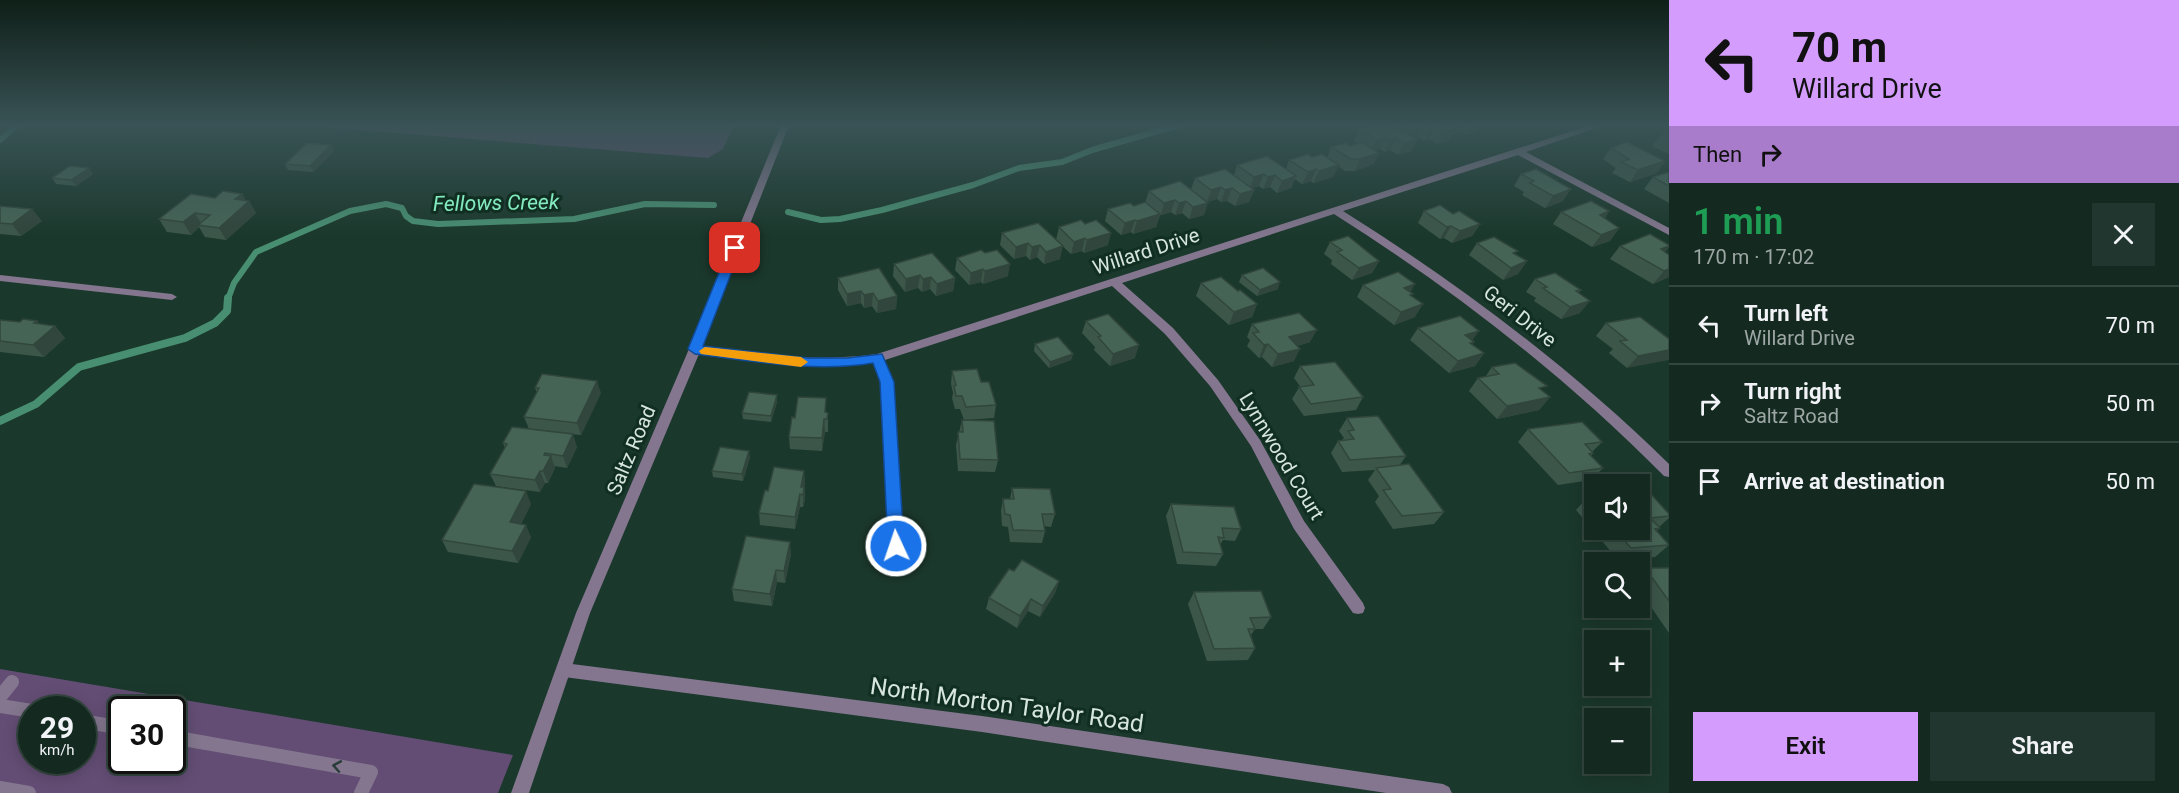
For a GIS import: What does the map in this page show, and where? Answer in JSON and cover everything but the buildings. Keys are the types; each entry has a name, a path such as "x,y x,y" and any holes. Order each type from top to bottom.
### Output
{"street":[{"name":"Saltz Road","path":"520,793 583,613 695,349 770,162"},
{"name":"Willard Drive","path":"695,349 808,363 847,363 878,358 1113,280 1491,162"},
{"path":"1538,162 1669,232"},
{"name":"Geri Drive","path":"1334,210 1410,257 1515,334 1601,406 1669,472"},
{"path":"0,278 172,297"},
{"name":"Lynnwood Court","path":"1113,280 1169,331 1214,383 1256,443 1299,525 1358,608"},
{"path":"878,358 887,382 896,546"},
{"name":"North Morton Taylor Road","path":"564,670 982,724 1443,793"}],"lane":[{"path":"0,697 12,682"},
{"path":"0,706 18,709"},
{"path":"186,739 371,772 361,793"},
{"path":"0,788 29,793"}],"shaded area":[{"path":"0,669 161,696 108,696 108,774 186,774 186,700 513,755 498,793 0,793"}],"waterway":[{"name":"Fellows Creek","path":"788,212 821,220 840,219 973,185 1019,168 1062,162"},
{"name":"Fellows Creek","path":"228,299 234,283 256,252 350,211 386,204 402,208 406,216 413,221 438,224 574,219 645,204 714,205"},
{"name":"Fellows Creek","path":"0,421 36,404 79,367 185,338 215,323 227,311 228,298"}],"slow traffic":[{"path":"705,351 801,362"}],"route":[{"path":"735,248 695,349 734,356 808,363 847,363 878,358 887,382 896,546"}]}
